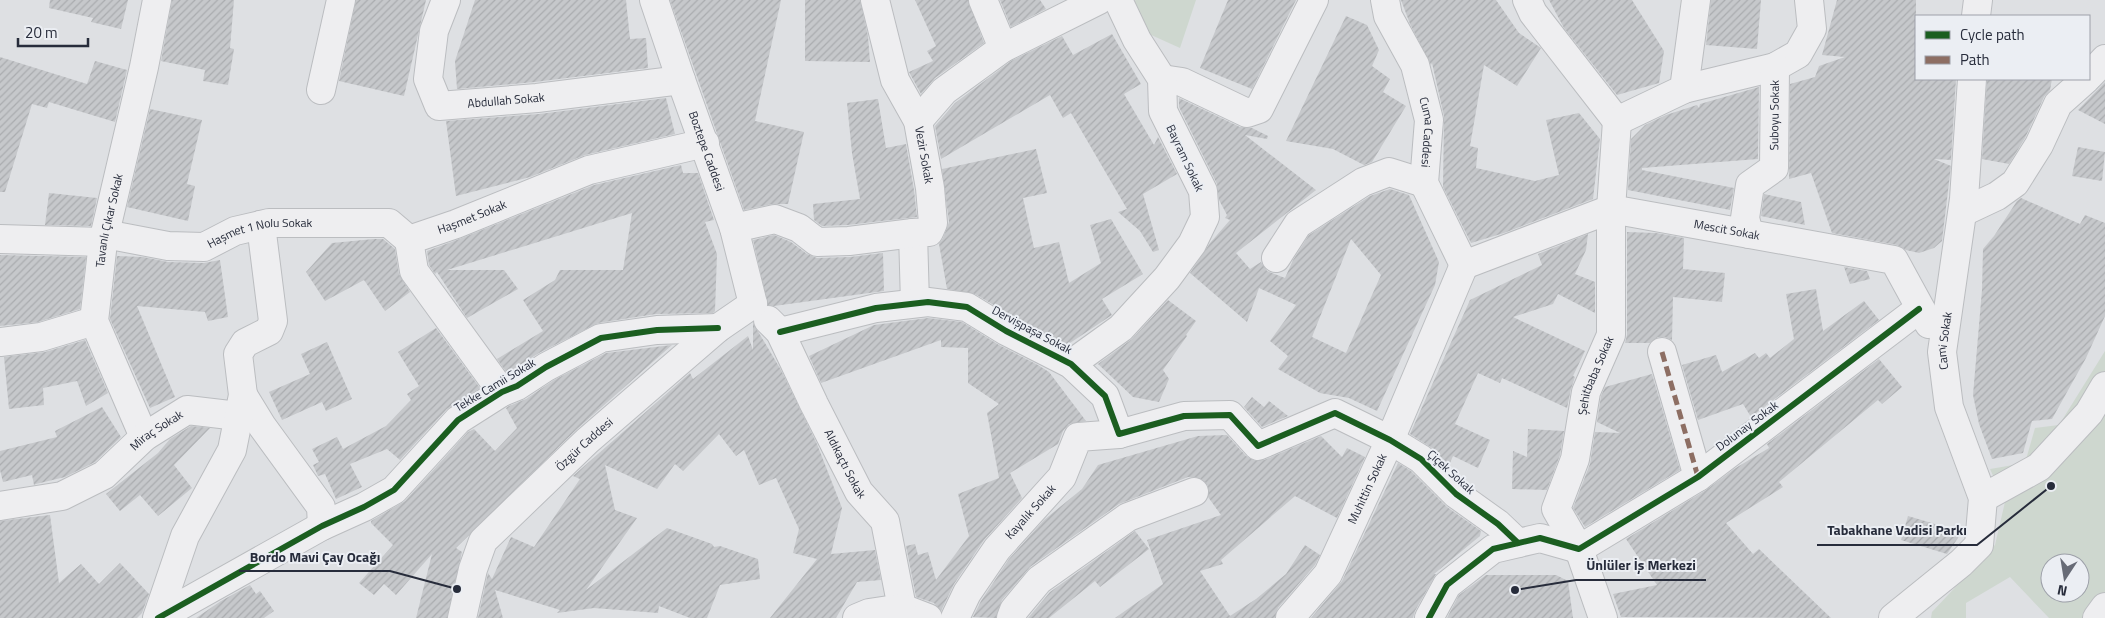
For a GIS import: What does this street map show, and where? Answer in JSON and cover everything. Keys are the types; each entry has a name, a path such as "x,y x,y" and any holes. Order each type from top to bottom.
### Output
{"street":[{"name":"Tavanlı Çıkar Sokak","path":"144,437 94,321 104,238 142,76 157,0"},
{"path":"321,90 340,0"},
{"name":"Abdullah Sokak","path":"446,0 434,32 428,79 439,106 537,98 681,80"},
{"name":"Boztepe Caddesi","path":"654,0 734,228 753,304"},
{"name":"Vezir Sokak","path":"875,0 895,80 918,121 930,188 933,223 929,232 913,234"},
{"path":"983,0 1003,48"},
{"path":"918,121 944,91 1003,48 1099,0"},
{"name":"Bayram Sokak","path":"1071,364 1121,328 1168,278 1192,244 1205,217 1203,191 1163,111 1162,80 1133,33 1118,0"},
{"path":"1162,80 1182,82 1247,113 1259,109 1314,0"},
{"name":"Cuma Caddesi","path":"1385,0 1388,16 1415,65 1429,120 1424,183 1464,265"},
{"path":"1528,0 1534,13 1550,36 1617,121 1684,89 1775,67"},
{"path":"1684,89 1696,0"},
{"name":"Suboyu Sokak","path":"1749,234 1745,218 1750,185 1774,168 1775,67 1798,54 1812,29 1809,0"},
{"path":"1976,15 1978,0"},
{"path":"2090,75 2105,59"},
{"name":"Cami Sokak","path":"1893,618 1961,563 1979,545 1983,498 1949,406 1942,352 1963,212 1972,80"},
{"path":"1963,212 1997,196 2015,183 2039,146 2058,104 2085,80"},
{"name":"Şehitbaba Sokak","path":"1603,618 1579,549 1556,509 1576,459 1586,392 1611,335 1610,209 1617,121"},
{"name":"Haşmet Sokak","path":"410,240 456,224 589,170 705,143"},
{"path":"1276,258 1298,224 1363,182 1389,172 1424,183"},
{"path":"1464,265 1610,209"},
{"name":"Mescit Sokak","path":"1610,209 1894,260 1942,352"},
{"path":"734,228 775,219 799,228 817,242 850,241 913,234 916,303"},
{"name":"Haşmet 1 Nolu Sokak","path":"0,239 104,238 168,246 204,246 235,231 269,223 389,223 410,240"},
{"path":"158,618 185,536 232,450 240,405 238,354 245,343 269,330 273,321 261,225"},
{"path":"410,240 414,271 502,392"},
{"name":"Muhittin Sokak","path":"1290,618 1328,574 1390,440 1464,265"},
{"name":"Dervişpaşa Sokak","path":"780,332 876,308 928,302 967,307 1006,331 1071,364 1105,396 1119,434"},
{"name":"Özgür Caddesi","path":"462,618 473,568 483,541 586,442 718,328 753,304"},
{"name":"Aldıkaçtı Sokak","path":"753,304 780,332 859,492 885,522 902,608"},
{"name":"Dolunay Sokak","path":"1579,549 1698,477 1920,309"},
{"path":"0,342 42,337 94,321"},
{"name":"Tekke Camii Sokak","path":"158,618 322,526 364,507 394,490 458,420 502,392 517,386 546,367 601,338 657,330 718,328"},
{"path":"1662,352 1698,477"},
{"path":"1983,498 2039,467 2089,413 2105,386"},
{"path":"240,405 262,426 321,506 322,526"},
{"name":"Miraç Sokak","path":"0,506 62,496 104,475 144,437 187,410 240,405"},
{"path":"1119,434 1184,416 1230,415 1258,446 1335,413 1390,440"},
{"name":"Kayalık Sokak","path":"955,618 967,593 998,549 1062,477 1078,437 1119,434"},
{"name":"Çiçek Sokak","path":"1390,440 1421,459 1456,494 1498,524 1518,543"},
{"path":"1011,618 1014,610 1039,580 1128,517 1194,492"},
{"path":"1429,618 1447,585 1493,549 1540,538 1579,549"},
{"path":"2097,618 2105,607"},
{"path":"857,618 869,613 902,608 928,618"}],"shaded area":[{"path":"1136,0 1196,0 1180,48 1149,34 1131,3"},
{"path":"2105,351 2105,618 2049,618 2010,577 1966,603 1966,618 1931,618 1932,612 1995,545 2005,502 1990,469 2025,463 2035,428 2059,425"}],"building":[{"path":"50,0 128,0 121,29 91,22 93,18 49,8"},
{"path":"172,0 234,0 230,48 234,49 228,85 203,81 205,70 161,61"},
{"path":"356,0 426,0 404,96 339,81"},
{"path":"475,0 626,0 630,39 646,38 648,68 535,82 457,89 455,61"},
{"path":"670,0 781,0 755,121 804,132 788,204 772,204 744,210"},
{"path":"805,0 860,0 868,36 870,62 805,61"},
{"path":"915,0 968,0 984,43 935,78 921,94 909,72 933,61 927,51 936,46"},
{"path":"1000,0 1040,0 1046,9 1011,27"},
{"path":"1228,0 1296,0 1252,89 1200,68"},
{"path":"1401,0 1496,0 1519,33 1541,48 1517,86 1484,65 1470,146 1478,148 1476,168 1535,181 1559,175 1546,120 1579,113 1600,139 1593,199 1504,233 1471,243 1443,187 1444,116 1432,63 1431,65 1410,24"},
{"path":"1549,0 1632,0 1664,51 1659,83 1617,95 1564,28"},
{"path":"1711,0 1761,0 1757,49 1706,45"},
{"path":"1837,0 1916,0 1915,80 1956,80 1951,160 1934,159 1951,166 1942,241 1934,248 1919,253 1906,250 1897,245 1832,233 1811,173 1789,179 1790,84 1815,77 1819,66 1845,57 1822,55"},
{"path":"1346,16 1367,25 1379,50 1372,66 1390,79 1383,92 1406,106 1372,162 1364,165 1333,149 1286,141"},
{"path":"1112,34 1141,84 1124,94 1154,145 1158,137 1177,174 1143,194 1159,250 1153,252 1140,231 1118,212 1127,209 1071,113 1063,118 1050,95 941,159 935,126 955,103 1011,61 1062,36 1073,55"},
{"path":"0,57 87,84 95,61 127,70 115,122 49,102 47,108 32,104 5,192 0,192"},
{"path":"1987,80 2052,80 2050,90 2044,97 2025,138 2009,164 1982,159"},
{"path":"2105,82 2105,124 2078,110"},
{"path":"1759,87 1758,159 1642,168 1642,170 1734,188 1730,210 1628,190 1631,139 1645,125 1666,115 1697,105 1699,108 1700,104"},
{"path":"666,98 675,134 585,155 530,177 456,196 446,121 539,114"},
{"path":"1179,98 1240,127 1252,128 1268,136 1267,139 1245,135 1316,190 1236,253 1250,269 1261,262 1267,271 1285,278 1293,260 1309,235 1370,196 1390,189 1409,195 1439,262 1435,285 1377,411 1349,398 1320,393 1278,369 1288,356 1270,341 1296,305 1259,288 1247,322 1190,273 1210,243 1230,220 1225,218 1227,215 1219,200 1217,184 1179,107","holes":["1351,239 1381,275 1346,353 1312,337"]},
{"path":"878,99 886,148 906,144 917,217 822,226 814,220 813,204 860,199 852,153 847,103"},
{"path":"150,109 202,120 187,184 195,186 188,221 127,207"},
{"path":"2078,147 2105,152 2102,181 2072,176"},
{"path":"1036,149 1047,193 1023,198 1034,248 1059,242 1069,283 1101,263 1090,225 1111,219 1143,274 1102,299 1112,315 1067,345 975,294 947,289 939,244 949,222 942,169"},
{"path":"681,165 683,173 698,173 714,220 705,222 717,254 715,311 713,313 656,314 598,323 539,353 507,373 497,359 543,331 523,300 555,280 560,270 623,270 632,213 447,270 504,270 518,289 467,318 437,272 435,274 429,265 427,251 594,185"},
{"path":"49,193 97,198 91,226 45,225"},
{"path":"1764,194 1801,202 1805,225 1761,216"},
{"path":"2021,198 2080,224 2085,215 2105,223 2105,316 2086,358 2052,419 2032,421 2023,453 1992,459 1979,424 1973,395 1982,290 1983,249"},
{"path":"1627,232 1656,233 1684,238 1683,269 1725,273 1722,302 1673,297 1672,340 1658,337 1650,343 1625,343 1627,335"},
{"path":"1588,234 1586,250 1575,274 1595,282 1595,313 1558,294 1553,304 1513,317 1585,351 1573,376 1575,377 1567,408 1502,378 1500,383 1478,373 1455,424 1490,440 1478,468 1453,456 1449,465 1432,448 1410,434 1470,300 1542,265 1538,254"},
{"path":"774,235 791,242 807,254 817,258 883,253 884,291 774,306 768,305 753,240"},
{"path":"383,239 395,249 399,274 410,292 385,311 364,280 325,301 306,272 332,243"},
{"path":"0,255 86,257 80,309 38,322 0,326"},
{"path":"117,256 143,257 168,262 204,263 220,260 228,317 208,321 205,312 137,306 175,397 150,408 110,319"},
{"path":"1844,267 1867,271 1870,279 1850,284"},
{"path":"1816,289 1823,331 1864,301 1879,320 1751,417 1743,404 1698,420 1682,365 1716,355 1722,372 1755,353 1759,358 1766,353 1770,358 1794,339 1786,294"},
{"path":"1168,300 1196,321 1163,370 1169,379 1159,402 1133,397 1098,364 1132,339"},
{"path":"928,318 962,322 999,345 1049,372 1086,421 1069,424 1063,431 1058,444 1010,473 1022,498 984,540 954,584 941,611 934,603 916,597 906,546 915,544 918,555 928,552 936,580 969,536 958,494 999,478 987,413 999,404 968,383 968,348 941,347 941,340 821,383 809,356 874,325"},
{"path":"753,323 781,370 817,444 842,508 831,554 875,550 881,580 857,582 836,618 770,618 817,559 793,553 799,529 776,478 759,485 744,450 736,456 719,434 683,471 675,464 657,489 605,465 615,510 637,518 586,590 667,528 712,544 714,547 720,546 758,559 760,579 720,585 707,618 690,618 659,606 658,613 594,608 557,613 560,610 495,590 503,618 478,618 488,573 492,579 511,537 534,547 580,479 573,476 690,373 693,379 748,336 753,350"},
{"path":"436,328 480,388 447,409 400,460 387,449 350,464 362,487 336,499 325,474 318,476 313,465 319,462 312,449 337,437 343,449 386,426 411,400 407,394 419,386 398,352"},
{"path":"85,340 108,393 86,406 77,381 43,388 44,405 9,409 4,357 45,352"},
{"path":"327,342 352,399 326,411 322,402 282,420 269,392 310,374 301,354"},
{"path":"672,345 576,430 456,548 462,552 447,618 416,618 432,554 396,595 384,584 374,595 359,583 393,545 371,521 405,501 468,432 474,429 495,451 517,428 506,408 509,406 526,399 554,380 606,353"},
{"path":"1879,359 1902,387 1882,404 1878,400 1779,482 1783,487 1726,523 1753,554 1759,549 1831,618 1621,617 1613,594 1657,585 1626,539 1706,490 1734,469 1769,448 1767,444"},
{"path":"1652,374 1680,470 1585,527 1573,508 1590,464 1595,432 1620,433 1597,422 1601,396 1605,387"},
{"path":"1252,397 1264,407 1269,401 1288,416 1262,427 1244,407"},
{"path":"102,407 121,437 95,462 65,477 34,485 32,475 3,482 0,470 0,451 57,437 55,431"},
{"path":"191,426 210,428 174,465 192,488 158,516 140,495 120,511 106,494 158,453 170,439"},
{"path":"1528,429 1564,431 1560,455 1547,490 1512,489 1513,451 1527,457"},
{"path":"1227,435 1246,456 1255,461 1264,460 1321,436 1342,457 1347,448 1365,457 1337,518 1295,496 1221,560 1223,564 1200,571 1230,616 1256,599 1286,574 1305,545 1320,555 1315,565 1278,608 1275,618 1115,618 1163,584 1147,540 1221,515 1208,497 1208,486 1203,480 1196,477 1188,477 1119,504 1030,567 1002,600 996,618 973,617 981,601 1009,559 1044,520 1082,489 1098,465 1198,436"},
{"path":"1398,463 1411,471 1447,507 1481,531 1480,536 1434,574 1436,574 1413,618 1311,618 1342,581"},
{"path":"50,515 59,583 81,564 99,584 120,563 149,594 142,613 137,618 0,618 0,521"},
{"path":"1908,516 1962,532 1947,554 1901,540"},
{"path":"1135,531 1149,549 1100,587 1095,581 1049,618 1028,618 1050,592"},
{"path":"1486,575 1556,575 1568,581 1573,618 1447,618 1459,595"},
{"path":"250,585 256,594 260,591 274,611 264,618 196,618 221,601"}],"marked path":[{"path":"1662,352 1698,477"}],"cycle path":[{"path":"780,332 876,308 928,302 967,307 1006,331 1071,364 1105,396 1119,434 1184,416 1230,415 1258,446 1335,413 1390,440 1421,459 1456,494 1498,524 1518,543"},
{"path":"1429,618 1447,585 1493,549 1540,538 1579,549 1698,477 1919,309"},
{"path":"158,618 322,526 364,507 394,490 458,420 502,392 517,386 546,367 601,338 657,330 718,328"}],"place":[{"name":"Tabakhane Vadisi Parkı","path":"2051,486"},
{"name":"Bordo Mavi Çay Ocağı","path":"457,589"},
{"name":"Ünlüler İş Merkezi","path":"1515,590"}]}
